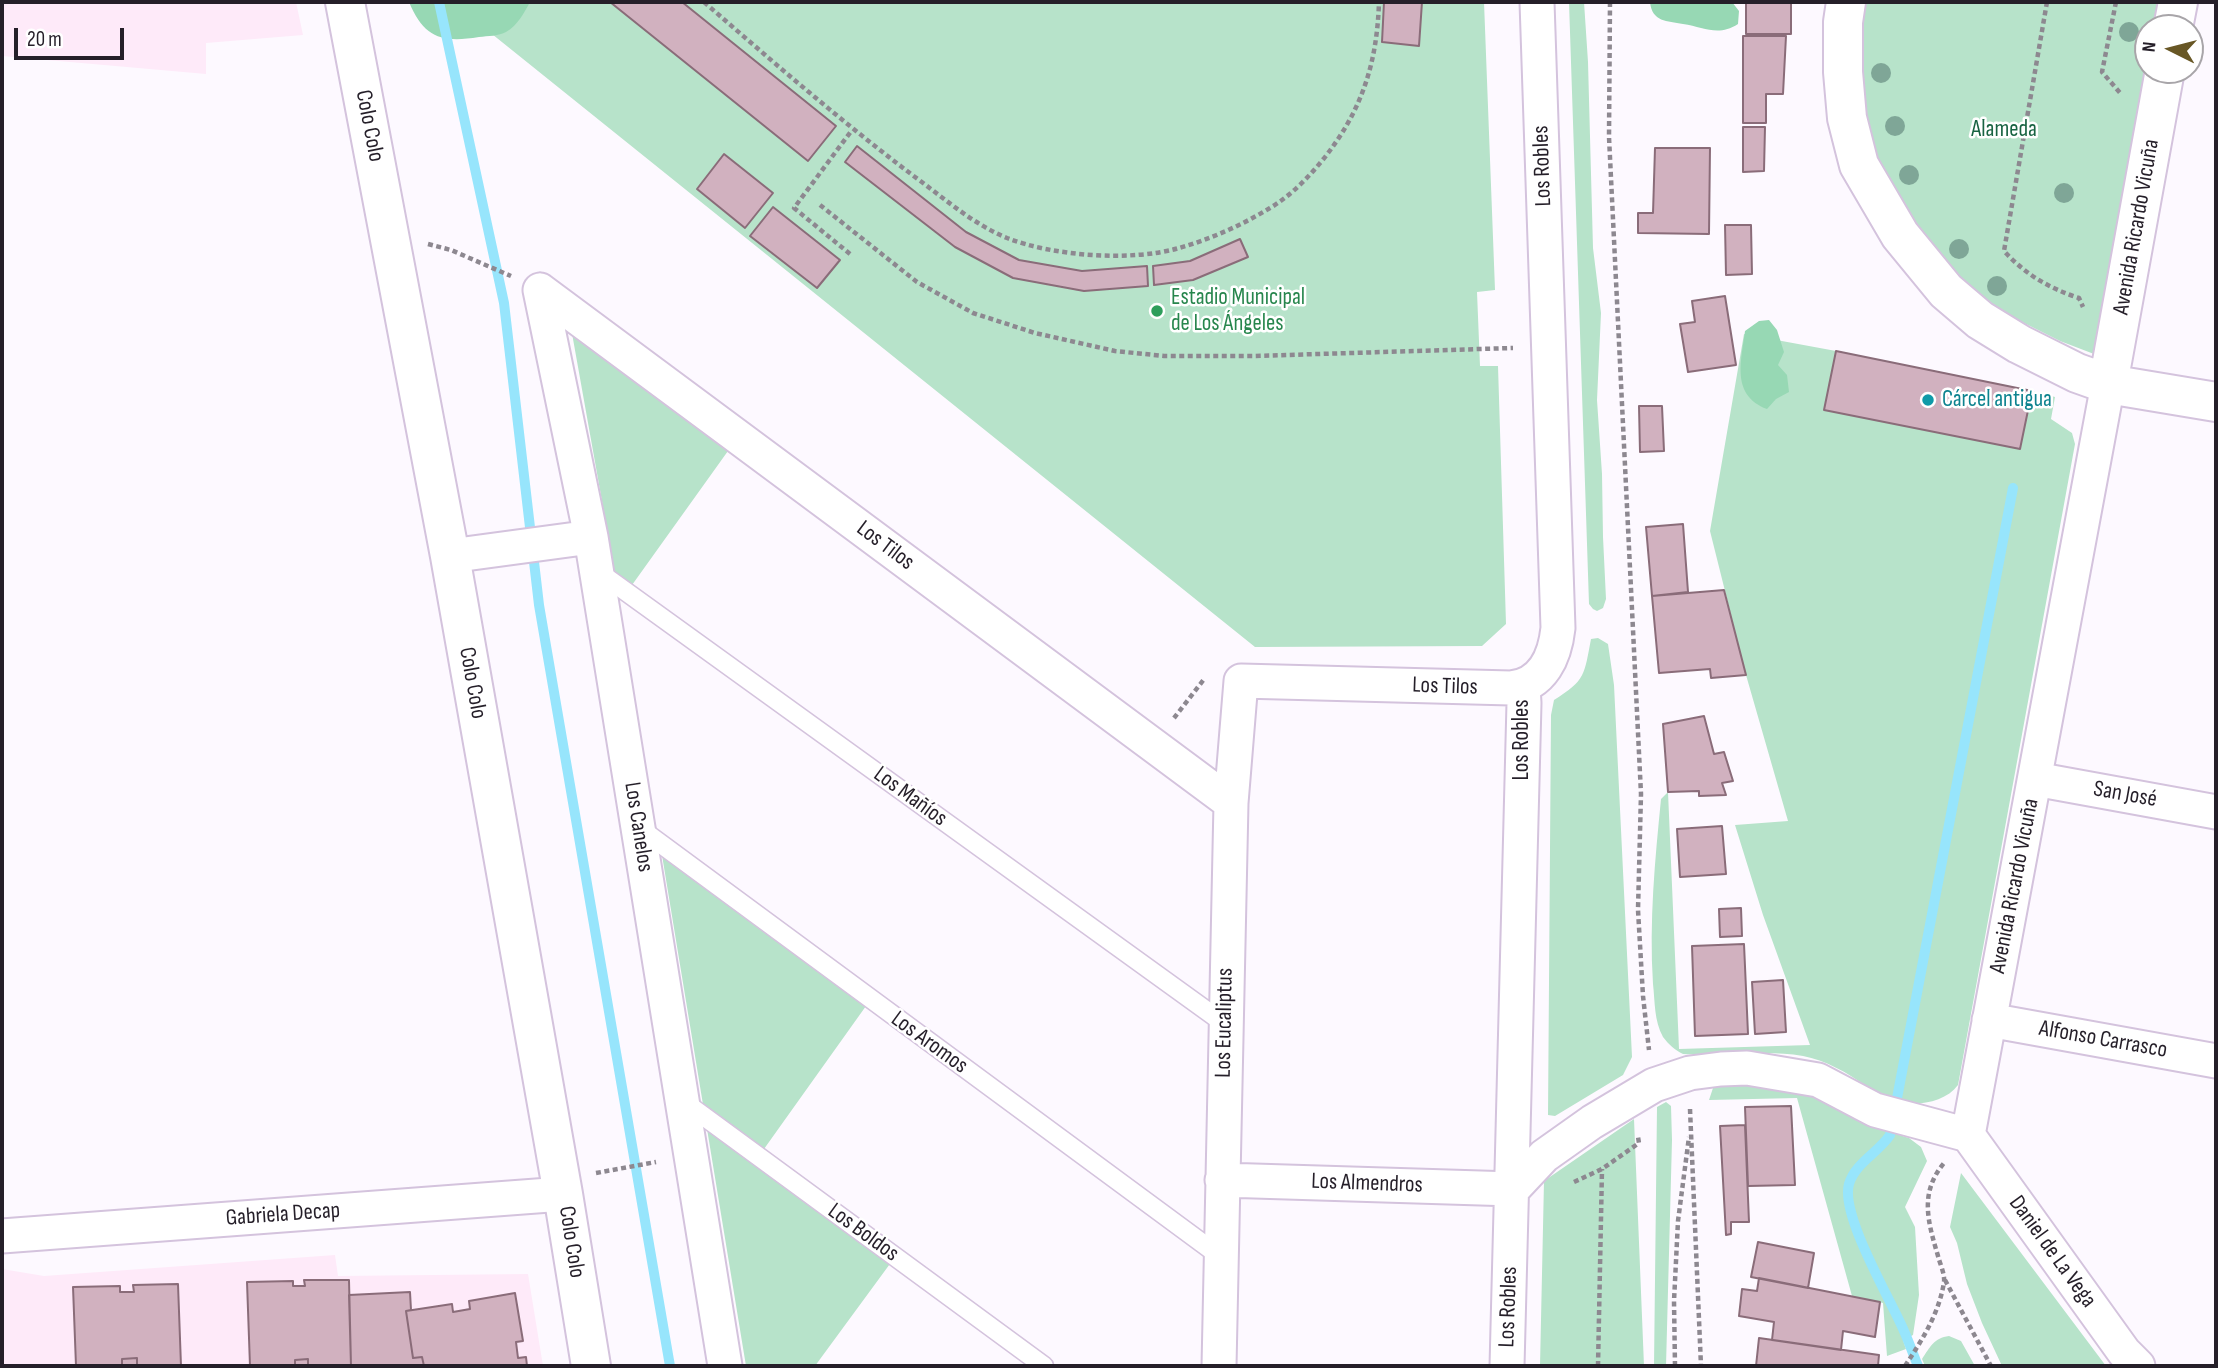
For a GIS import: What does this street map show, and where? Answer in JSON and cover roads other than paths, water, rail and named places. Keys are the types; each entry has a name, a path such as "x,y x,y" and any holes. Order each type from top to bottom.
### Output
{"main road":[{"name":"Colo Colo","path":"345,2 467,554 591,1366"},
{"path":"1846,2 1843,22 1843,72 1847,118 1859,165 1900,235 1946,291 1980,320 2030,350 2077,373 2108,384 2216,402"},
{"name":"Avenida Ricardo Vicuña","path":"2108,384 2162,84"}],"street":[{"name":"Los Robles","path":"1507,1366 1523,687 1536,679 1554,655 1558,628 1537,2"},
{"name":"Los Tilos","path":"526,283 1231,803"},
{"name":"Los Canelos","path":"526,283 591,537 727,1364"},
{"name":"Avenida Ricardo Vicuña","path":"1968,1135 2108,384"},
{"path":"467,554 591,537"},
{"name":"Los Tilos","path":"1241,681 1523,687"},
{"name":"Los Eucaliptus","path":"1219,1366 1231,803 1241,681"},
{"name":"San José","path":"2035,779 2216,812"},
{"name":"Alfonso Carrasco","path":"1989,1020 2216,1060"},
{"path":"1513,1189 1544,1156 1592,1122 1654,1085 1690,1073 1747,1068 1818,1080 1875,1110 1968,1135"},
{"name":"Daniel de La Vega","path":"1968,1135 2124,1352 2138,1366"},
{"name":"Los Almendros","path":"1222,1180 1513,1189"},
{"name":"Gabriela Decap","path":"2,1236 563,1194"}],"lane":[{"name":"Los Mañíos","path":"596,570 1225,1024"},
{"name":"Los Aromos","path":"638,827 1221,1257"},
{"name":"Los Boldos","path":"682,1100 1044,1366"}],"waterway":[{"path":"439,2 504,303 539,605 670,1366"},
{"path":"1918,1366 1859,1236 1848,1198 1849,1184 1856,1170 1890,1135 2013,488"}],"place":[{"name":"Estadio Municipal de Los Ángeles","path":"1157,311"},
{"name":"Cárcel antigua","path":"1928,400"}],"park label":[{"name":"Alameda","path":"2004,130"}]}
